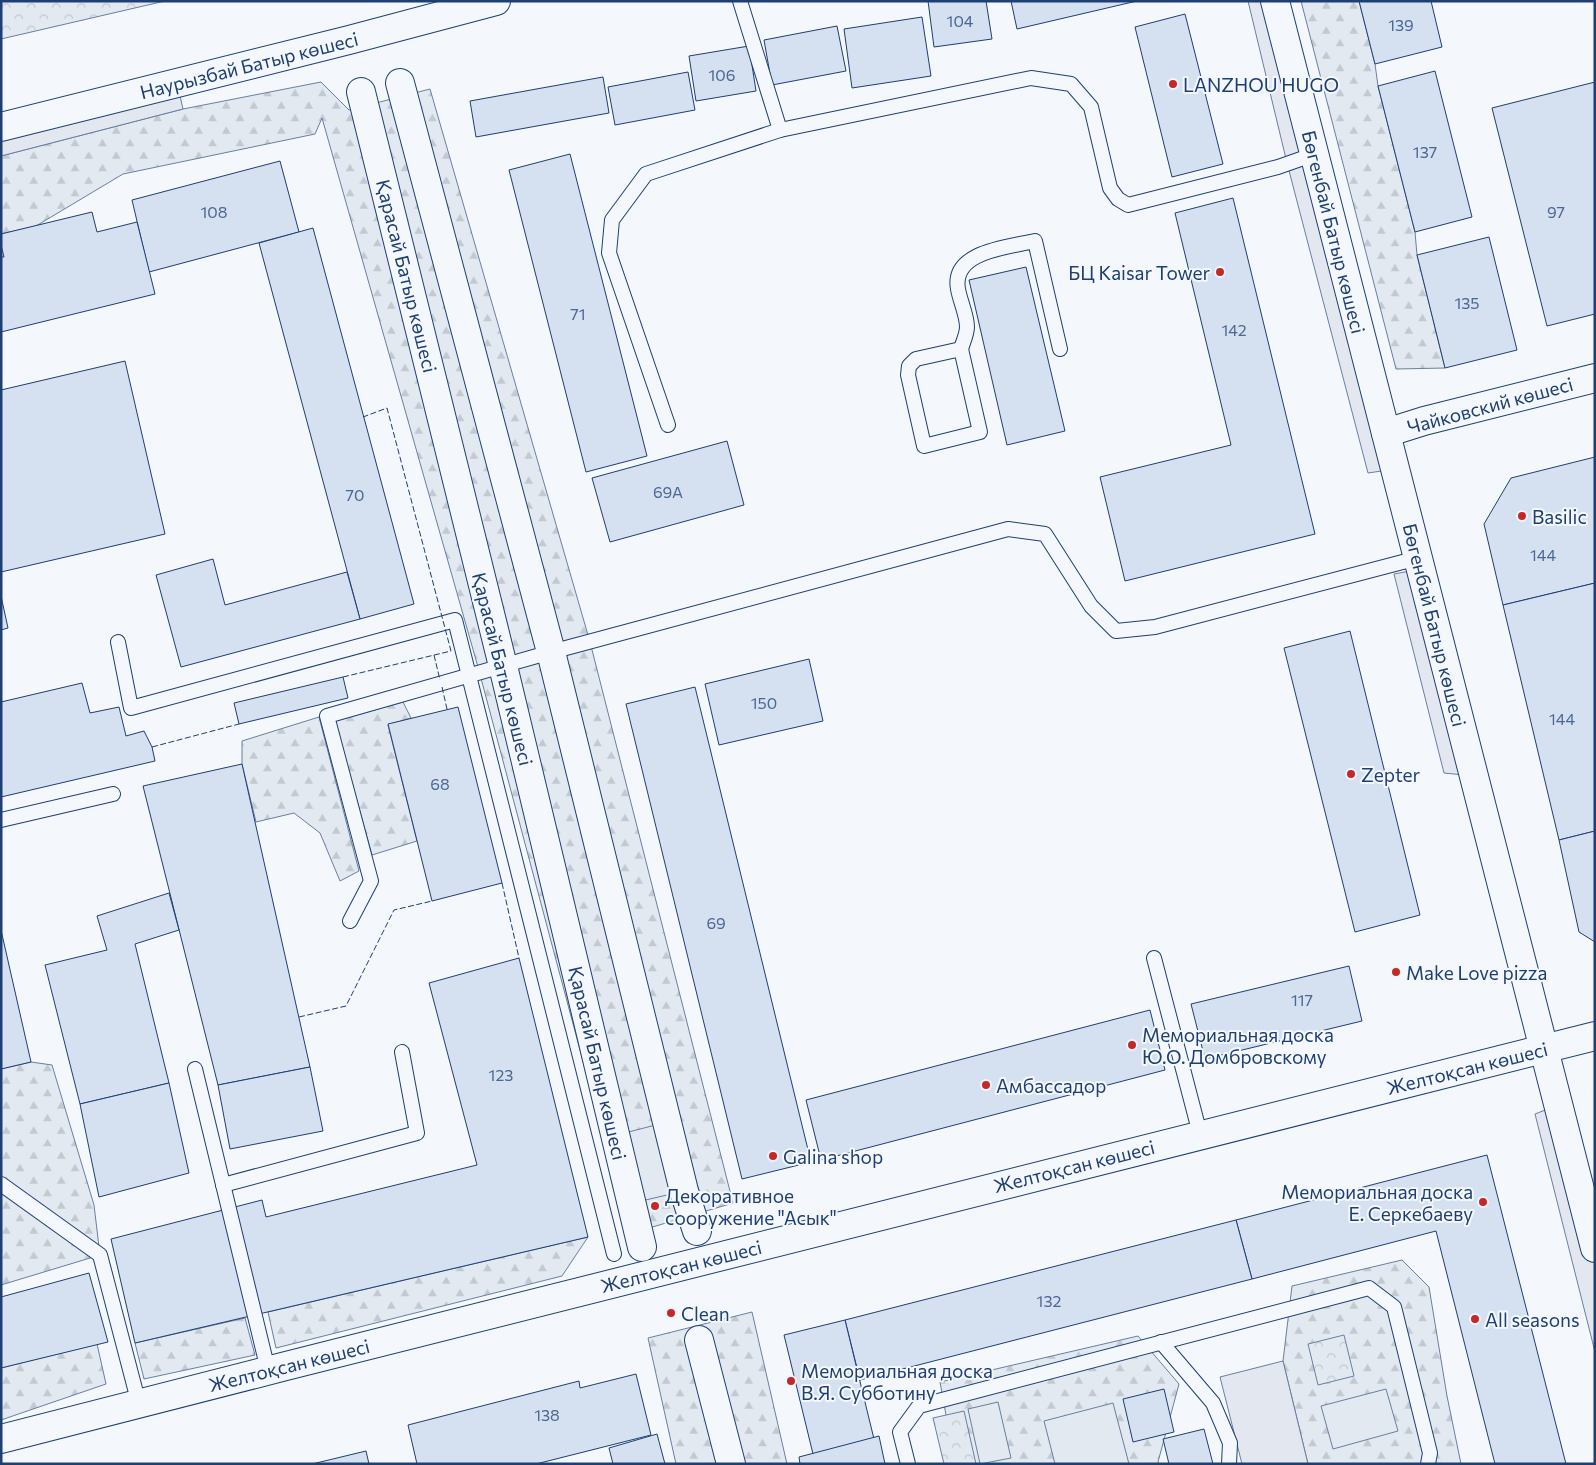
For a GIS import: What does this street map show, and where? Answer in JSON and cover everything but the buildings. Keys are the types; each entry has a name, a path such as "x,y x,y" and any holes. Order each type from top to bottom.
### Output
{"street":[{"name":"Наурызбай Батыр көшесі","path":"1,127 349,40 496,1"},
{"name":"Бөгенбай Батыр көшесі","path":"1275,1 1543,1048 1590,1213 1595,1248"},
{"path":"400,83 551,652 684,1191 697,1231"},
{"name":"Қарасай Батыр көшесі","path":"361,92 503,666 642,1247"},
{"name":"Чайковский көшесі","path":"1386,433 1424,421 1595,378"},
{"name":"Желтоқсан көшесі","path":"1,1439 1200,1134 1595,1036"},
{"path":"699,1340 731,1464"}],"lane":[{"path":"740,1 780,130"},
{"path":"668,425 609,253 612,220 646,174 780,130 1032,78 1071,84 1091,106 1110,188 1118,199 1128,205 1278,166 1314,154"},
{"path":"961,349 916,359 909,366 908,375 924,446 980,432 961,349 967,326 958,286 959,276 965,263 976,255 1035,241 1060,349"},
{"path":"350,921 371,881 327,716 551,652 1008,529 1045,534 1091,606 1116,631 1155,626 1418,558"},
{"path":"118,642 132,708 455,620 614,1254"},
{"path":"1,820 113,794"},
{"path":"1154,958 1200,1134"},
{"path":"223,1185 417,1133 402,1052"},
{"path":"195,1069 268,1370"},
{"path":"1,1184 100,1255 139,1404"},
{"path":"908,1464 900,1432 919,1406 1369,1288 1394,1307 1430,1453 1428,1464"},
{"path":"1161,1342 1214,1402 1230,1443 1229,1464"}],"green space":[{"path":"1,1 165,1 1,39"},
{"path":"1301,1 1359,1 1375,64 1378,86 1415,232 1417,255 1445,368 1396,369"},
{"path":"321,82 349,110 430,89 590,642 733,1203 629,1234 478,667 322,118 315,134 123,174 36,226 1,234 1,156 183,109"},
{"path":"403,702 411,718 388,725 417,841 372,855 335,721"},
{"path":"319,717 359,871 340,881 320,833 294,813 256,822 242,764 242,741"},
{"path":"31,1062 52,1065 94,1205 100,1255 1,1285 1,1069"},
{"path":"667,1122 684,1191 637,1202 621,1134"},
{"path":"588,1237 562,1276 276,1348 268,1312"},
{"path":"1402,1260 1429,1287 1447,1396 1461,1464 1308,1464 1283,1361 1292,1286"},
{"path":"752,1312 787,1464 676,1464 648,1338"},
{"path":"245,1318 255,1355 144,1379 135,1343"},
{"path":"1344,1335 1354,1376 1318,1385 1308,1344"},
{"path":"1138,1336 1179,1384 1159,1464 947,1464 950,1437 940,1382"},
{"path":"97,1344 106,1384 1,1420 1,1368"},
{"path":"1386,1389 1398,1431 1333,1449 1321,1406"},
{"path":"998,1402 1011,1458 980,1464 968,1409"},
{"path":"1113,1403 1129,1464 1055,1464 1044,1421"},
{"path":"964,1411 976,1464 944,1464 933,1418"}],"shaded area":[{"path":"1248,1 1275,1 1395,469 1368,473 1287,163"},
{"path":"177,83 183,109 1,156 1,127"},
{"path":"1421,569 1474,776 1444,773 1394,574"},
{"path":"1558,1105 1595,1246 1595,1352 1535,1114"},
{"path":"1283,1361 1308,1464 1242,1464 1220,1377"}],"fence":[{"path":"343,677 451,651 387,408 363,417"},
{"path":"434,655 440,680"},
{"path":"442,687 447,709"},
{"path":"152,747 239,724"},
{"path":"502,883 519,958"},
{"path":"299,1017 346,1006 394,910 432,901"}],"place":[{"name":"LANZHOU HUGO","path":"1173,84"},
{"name":"БЦ Kaisar Tower","path":"1220,272"},
{"name":"Basilic","path":"1522,516"},
{"name":"Zepter","path":"1351,774"},
{"name":"Make Love pizza","path":"1396,972"},
{"name":"Мемориальная доска Ю.О. Домбровскому","path":"1132,1045"},
{"name":"Амбассадор","path":"986,1085"},
{"name":"Galina shop","path":"773,1156"},
{"name":"Мемориальная доска Е. Серкебаеву","path":"1483,1202"},
{"name":"Декоративное сооружение \"Асык\"","path":"655,1206"},
{"name":"Clean","path":"671,1313"},
{"name":"All seasons","path":"1475,1319"},
{"name":"Мемориальная доска В.Я. Субботину","path":"791,1381"}]}
